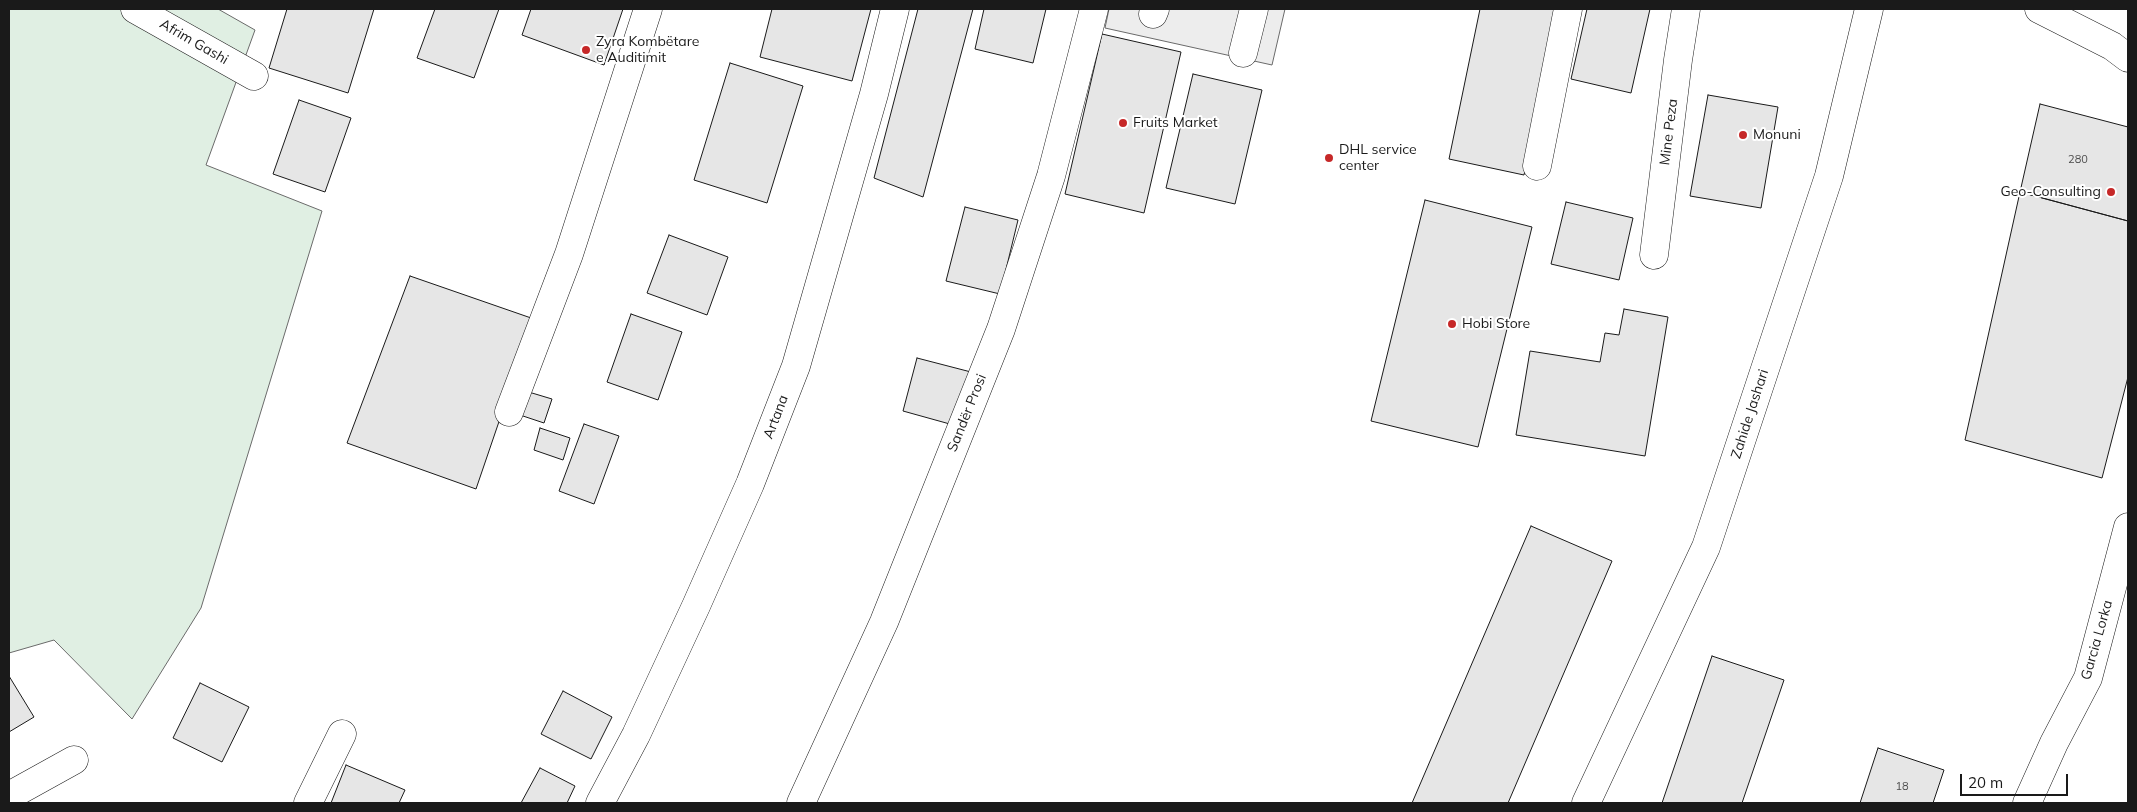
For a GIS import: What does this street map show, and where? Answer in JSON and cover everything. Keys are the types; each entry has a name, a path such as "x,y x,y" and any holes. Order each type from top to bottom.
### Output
{"street":[{"name":"Afrim Gashi","path":"135,9 254,76"},
{"path":"509,412 569,254 648,9"},
{"name":"Artana","path":"600,803 636,735 696,606 750,484 796,366 874,94 895,9"},
{"name":"Sandër Prosi","path":"802,803 884,622 1000,329 1051,176 1094,9"},
{"path":"1243,53 1254,9"},
{"path":"1537,166 1568,9"},
{"name":"Mine Peza","path":"1654,255 1686,9"},
{"name":"Zahide Jashari","path":"1586,803 1706,547 1829,176 1869,9"},
{"path":"2039,9 2112,46 2128,58"},
{"name":"Garcia Lorka","path":"2027,803 2054,743 2088,678 2128,527"},
{"path":"308,803 342,734"},
{"path":"9,796 74,760"}],"green space":[{"path":"9,9 218,9 255,30 206,165 322,211 201,608 132,719 54,640 9,653"}],"shaded area":[{"path":"1109,9 1285,9 1272,65 1105,28"}],"building":[{"path":"287,9 374,9 348,93 269,68"},
{"path":"435,9 499,9 474,78 417,58"},
{"name":"Zyra Kombëtare e Auditimit","path":"531,9 623,9 604,65 522,35"},
{"path":"772,9 871,9 852,81 760,57"},
{"path":"918,9 973,9 923,197 874,178"},
{"path":"984,9 1046,9 1033,63 975,49"},
{"path":"1480,9 1559,9 1524,175 1449,159"},
{"path":"1587,9 1650,9 1631,93 1571,79"},
{"name":"Fruits Market","path":"1102,34 1181,52 1144,213 1065,194"},
{"path":"730,63 803,86 767,203 694,180"},
{"path":"1193,74 1262,90 1235,204 1166,188"},
{"path":"1708,95 1778,107 1761,208 1690,196"},
{"path":"299,100 351,118 325,192 273,174"},
{"path":"2040,104 2128,127 2128,221 2020,192"},
{"path":"2020,192 2128,221 2128,377 2102,478 1965,440"},
{"name":"Hobi Store","path":"1425,200 1532,227 1478,447 1371,421"},
{"path":"1566,202 1633,218 1619,280 1551,264"},
{"path":"965,207 1018,220 1000,294 946,281"},
{"path":"669,235 728,257 707,315 647,293"},
{"path":"410,276 534,319 476,489 347,443"},
{"path":"1624,309 1668,317 1645,456 1516,435 1530,351 1600,362 1605,333 1619,335"},
{"path":"631,314 682,332 658,400 607,382"},
{"path":"917,358 971,372 957,426 903,411"},
{"path":"522,390 552,399 544,423 514,413"},
{"path":"584,424 619,436 594,504 559,491"},
{"path":"540,428 570,438 563,460 534,450"},
{"path":"1531,526 1612,561 1508,803 1412,803"},
{"path":"1712,656 1784,680 1742,803 1662,803"},
{"path":"9,676 34,717 9,732"},
{"path":"200,683 249,707 222,762 173,738"},
{"path":"563,691 612,717 591,759 541,734"},
{"path":"1878,748 1944,770 1933,803 1860,803"},
{"path":"346,765 405,790 399,803 331,803"},
{"path":"540,768 575,786 567,803 521,803"}],"place":[{"name":"Zyra Kombëtare e Auditimit","path":"586,50"},
{"name":"Fruits Market","path":"1123,123"},
{"name":"Monuni","path":"1743,135"},
{"name":"DHL service center","path":"1329,158"},
{"name":"Geo-Consulting","path":"2111,192"},
{"name":"Hobi Store","path":"1452,324"}]}
